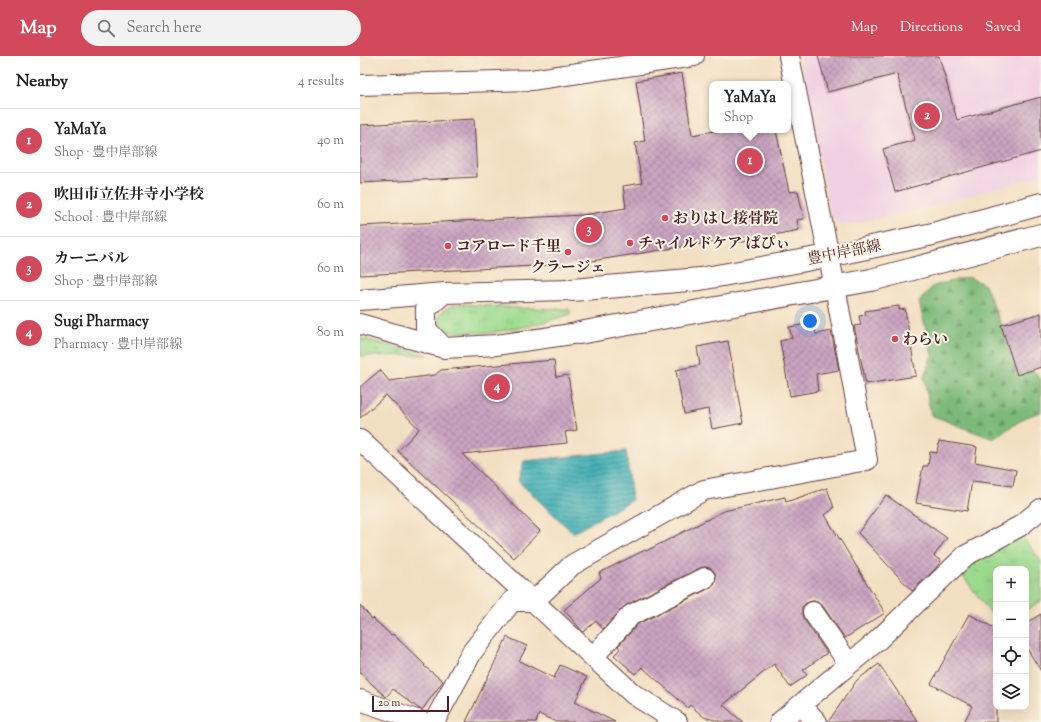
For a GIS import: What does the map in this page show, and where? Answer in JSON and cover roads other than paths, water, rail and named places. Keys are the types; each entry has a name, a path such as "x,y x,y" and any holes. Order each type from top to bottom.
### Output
{"street":[{"path":"360,84 531,80 694,56"},
{"path":"434,722 472,652 512,601 534,601 572,565 704,490 867,460 835,287 789,56"},
{"name":"豊中岸部線","path":"572,290 700,279 828,256 933,234 1041,204"},
{"name":"豊中岸部線","path":"579,333 871,280 1041,235"},
{"path":"360,300 444,294 572,290"},
{"path":"444,294 426,309 426,329 444,348"},
{"path":"360,324 444,348 496,345 579,333"},
{"path":"360,440 633,694 677,722"},
{"path":"780,722 877,641 965,556 1020,526 1041,509"},
{"path":"593,657 631,615 705,578"},
{"path":"813,612 849,664"},
{"path":"360,700 422,722"},
{"path":"801,705 817,722"}],"water":[{"path":"626,451 632,500 573,533 518,481 524,461"}],"place":[{"name":"吹田市立佐井寺小学校","path":"927,116"},
{"name":"YaMaYa","path":"750,161"},
{"name":"おりはし接骨院","path":"665,218"},
{"name":"カーニバル","path":"589,230"},
{"name":"チャイルドケア ぱぴぃ","path":"630,243"},
{"name":"コアロード千里","path":"448,246"},
{"name":"クラージェ","path":"568,252"},
{"name":"わらい","path":"895,339"},
{"name":"Sugi Pharmacy","path":"497,387"}]}
